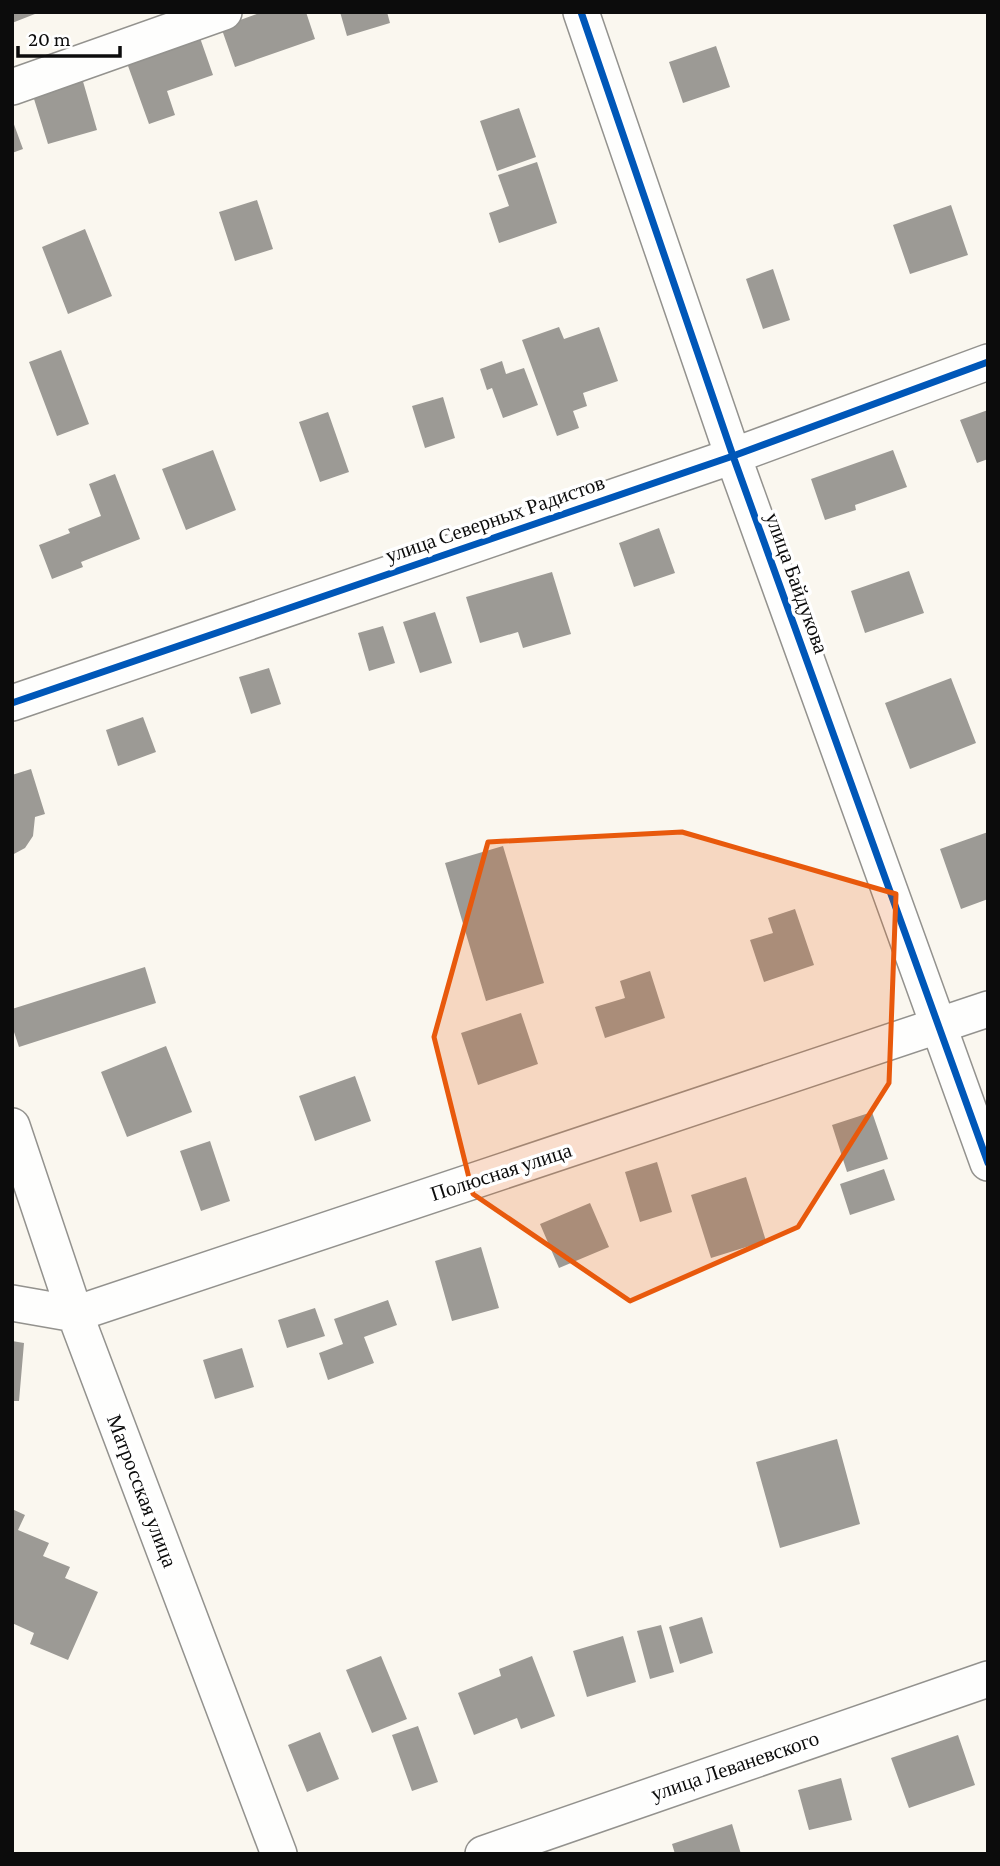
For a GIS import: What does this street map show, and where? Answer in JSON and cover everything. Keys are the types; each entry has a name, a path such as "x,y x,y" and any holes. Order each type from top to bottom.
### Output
{"street":[{"path":"12,87 223,12"},
{"name":"улица Байдукова","path":"582,12 733,456 988,1163"},
{"name":"улица Северных Радистов","path":"12,704 733,456 988,362"},
{"name":"Полюсная улица","path":"12,1303 75,1314 988,1009"},
{"name":"Матросская улица","path":"12,1126 75,1314 279,1854"},
{"name":"улица Леваневского","path":"483,1854 988,1679"}],"highlighted area":[{"path":"682,832 896,894 889,1083 798,1227 630,1301 473,1194 434,1037 488,842"}],"building":[{"path":"12,12 40,12 12,23"},
{"path":"262,12 306,12 315,39 235,67 221,27"},
{"path":"340,12 387,12 390,23 347,36"},
{"path":"199,35 213,75 167,91 175,115 149,124 123,52"},
{"path":"716,46 730,87 683,103 669,62"},
{"path":"80,71 97,130 48,144 30,86"},
{"path":"519,108 536,157 497,171 480,121"},
{"path":"12,119 23,149 12,153"},
{"path":"537,162 557,223 499,243 489,213 509,206 498,175"},
{"path":"257,200 273,249 235,261 219,212"},
{"path":"951,205 968,255 910,274 893,225"},
{"path":"85,229 112,296 68,314 42,247"},
{"path":"773,269 790,320 763,329 746,279"},
{"path":"559,327 564,339 599,327 618,381 583,393 587,406 573,411 579,428 557,436 522,340"},
{"path":"61,350 89,424 57,436 29,362"},
{"path":"502,361 506,374 524,368 538,405 503,418 492,388 487,390 480,369"},
{"path":"443,397 455,438 425,448 412,406"},
{"path":"988,410 988,459 977,463 960,420"},
{"path":"328,412 349,472 320,482 299,422"},
{"path":"213,450 236,510 186,530 162,469"},
{"path":"893,450 907,487 855,505 856,510 825,520 811,479"},
{"path":"115,474 140,539 81,562 83,567 52,579 39,545 70,533 68,529 101,516 89,484"},
{"path":"659,528 675,573 634,587 619,543"},
{"path":"909,571 924,613 865,633 851,591"},
{"path":"552,572 571,634 523,648 518,632 480,643 466,597"},
{"path":"435,612 452,663 420,673 403,622"},
{"path":"383,626 395,663 369,671 358,633"},
{"path":"269,668 281,704 251,714 239,677"},
{"path":"951,678 976,743 910,769 885,703"},
{"path":"143,717 156,752 118,766 106,730"},
{"path":"31,769 45,814 35,817 33,836 25,848 12,855 12,775"},
{"path":"988,832 988,899 961,909 940,849"},
{"path":"503,846 544,983 486,1001 445,863"},
{"path":"795,909 814,965 764,982 750,940 773,933 768,918"},
{"path":"145,967 156,1003 19,1047 12,1026 12,1009"},
{"path":"650,971 665,1018 605,1038 595,1007 625,998 620,981"},
{"path":"521,1013 538,1064 478,1085 461,1033"},
{"path":"166,1046 192,1112 127,1137 101,1072"},
{"path":"355,1076 371,1121 315,1141 299,1096"},
{"path":"872,1112 888,1159 847,1172 832,1125"},
{"path":"210,1141 230,1201 201,1211 180,1151"},
{"path":"657,1162 672,1212 640,1222 625,1172"},
{"path":"884,1169 895,1200 850,1215 840,1184"},
{"path":"746,1177 766,1241 711,1258 691,1195"},
{"path":"590,1203 609,1247 559,1268 540,1224"},
{"path":"481,1247 499,1308 452,1321 435,1261"},
{"path":"388,1300 397,1325 364,1337 374,1363 328,1380 319,1353 343,1344 334,1319"},
{"path":"315,1308 325,1336 287,1348 278,1320"},
{"path":"12,1341 24,1343 19,1401 12,1401"},
{"path":"242,1348 254,1387 215,1399 203,1360"},
{"path":"837,1439 860,1524 780,1548 756,1462"},
{"path":"12,1509 25,1515 18,1530 49,1543 43,1556 70,1567 65,1578 98,1592 68,1660 30,1644 34,1633 12,1623"},
{"path":"702,1617 713,1653 680,1664 669,1627"},
{"path":"661,1625 674,1672 650,1679 637,1631"},
{"path":"623,1636 636,1682 587,1697 573,1651"},
{"path":"381,1656 407,1719 372,1733 346,1670"},
{"path":"532,1656 555,1716 521,1729 517,1718 474,1735 458,1693 501,1676 499,1669"},
{"path":"418,1726 438,1782 412,1791 392,1735"},
{"path":"320,1732 339,1779 307,1792 288,1745"},
{"path":"958,1735 975,1785 909,1808 891,1758"},
{"path":"841,1778 852,1820 809,1830 798,1790"},
{"path":"732,1824 741,1854 675,1854 672,1844"}],"cycle path":[{"path":"581,12 733,456 988,1163"},
{"path":"12,703 733,456 988,362"}]}
